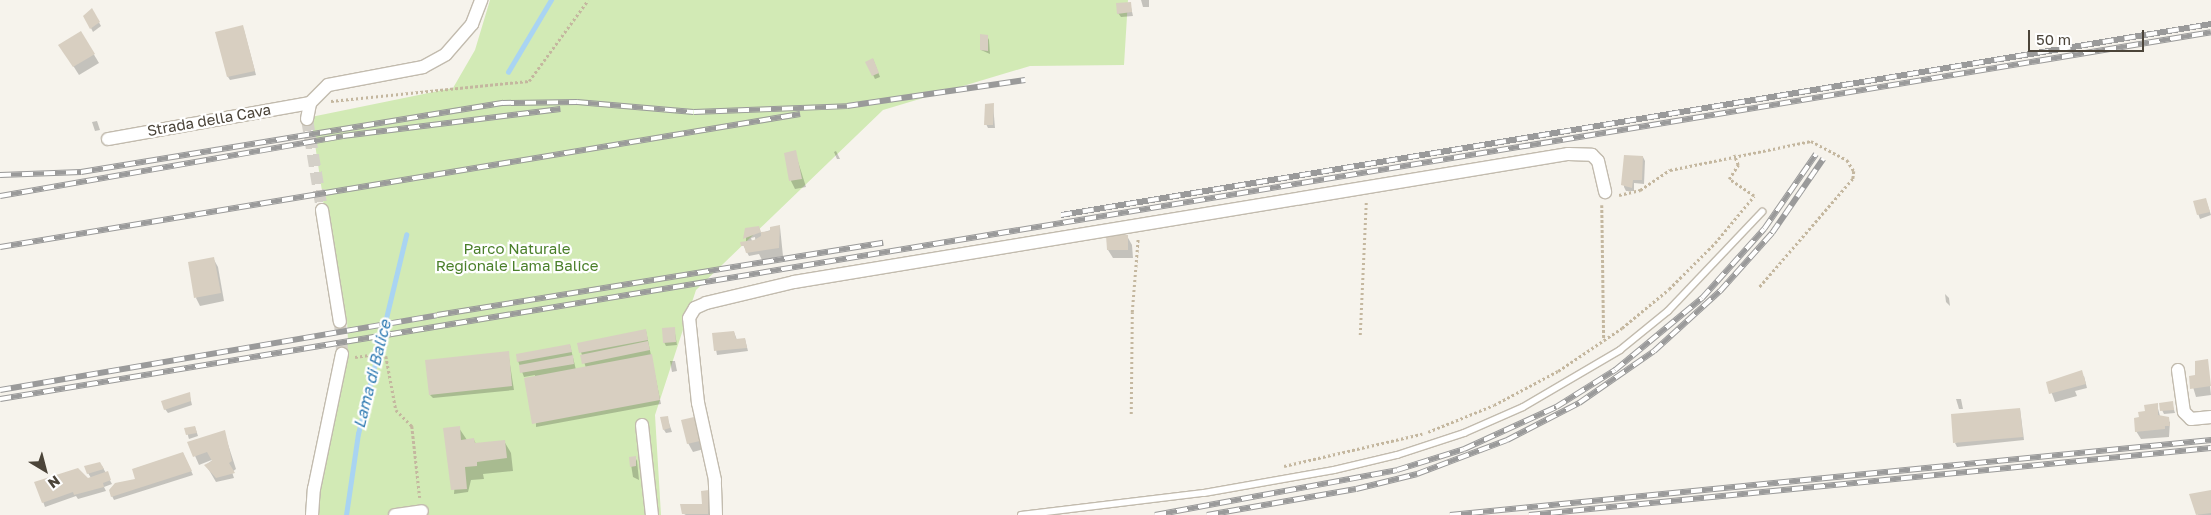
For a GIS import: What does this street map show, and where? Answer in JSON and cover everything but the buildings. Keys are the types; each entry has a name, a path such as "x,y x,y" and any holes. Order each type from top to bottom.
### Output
{"street":[{"path":"307,119 310,103 328,85 423,67 446,54 472,24 481,0"},
{"name":"Strada della Cava","path":"108,139 256,110 310,103"},
{"path":"716,515 714,480 698,403 689,318 695,308 706,303 794,282 1568,154 1592,155 1598,161 1605,192"},
{"path":"322,210 340,322"},
{"path":"312,515 314,489 342,356"},
{"path":"2178,370 2184,412 2191,419 2211,417"},
{"path":"642,425 652,515"},
{"path":"395,515 422,511"}],"lane":[{"path":"1021,515 1204,493 1334,470 1397,455 1464,433 1523,407 1620,350 1680,299 1762,212"}],"path":[{"path":"310,103 529,81 588,0"},
{"path":"1604,340 1602,200 1605,192 1613,197 1640,190 1670,170 1734,155 1811,141 1847,160 1854,171 1852,179 1832,206 1759,288"},
{"path":"1282,467 1357,451 1442,426 1510,397 1558,371 1604,340 1669,289 1715,243 1754,196 1729,178 1738,165 1734,155"},
{"path":"1360,336 1366,188"},
{"path":"1131,414 1132,312 1139,226"},
{"path":"342,356 382,353 386,356 396,410 412,426 422,511"}],"green space":[{"name":"Parco Naturale Regionale Lama Balice","path":"490,0 1128,0 1124,65 1030,66 883,110 696,290 655,415 661,515 314,515 326,412 348,341 347,320 326,246 323,198 311,117 453,88 475,50"}],"waterway":[{"name":"Lama di Balice","path":"508,72 551,0"},
{"name":"Lama di Balice","path":"346,515 358,434 406,235"}],"tunnel":[{"path":"307,119 322,210"},
{"path":"340,322 342,354"}],"railway":[{"path":"1061,215 2211,24"},
{"path":"0,399 2211,32"},
{"path":"0,175 81,172 503,103 577,102 694,112 847,106 1025,80"},
{"path":"0,196 343,136 560,109"},
{"path":"0,247 800,114"},
{"path":"1155,515 1397,470 1464,449 1556,407 1615,370 1702,298 1764,229 1816,154"},
{"path":"1207,515 1356,489 1417,474 1507,440 1579,403 1654,351 1720,291 1772,233 1823,159"},
{"path":"0,390 437,315 883,243"},
{"path":"1450,515 2211,440"},
{"path":"1529,515 2211,448"}]}
